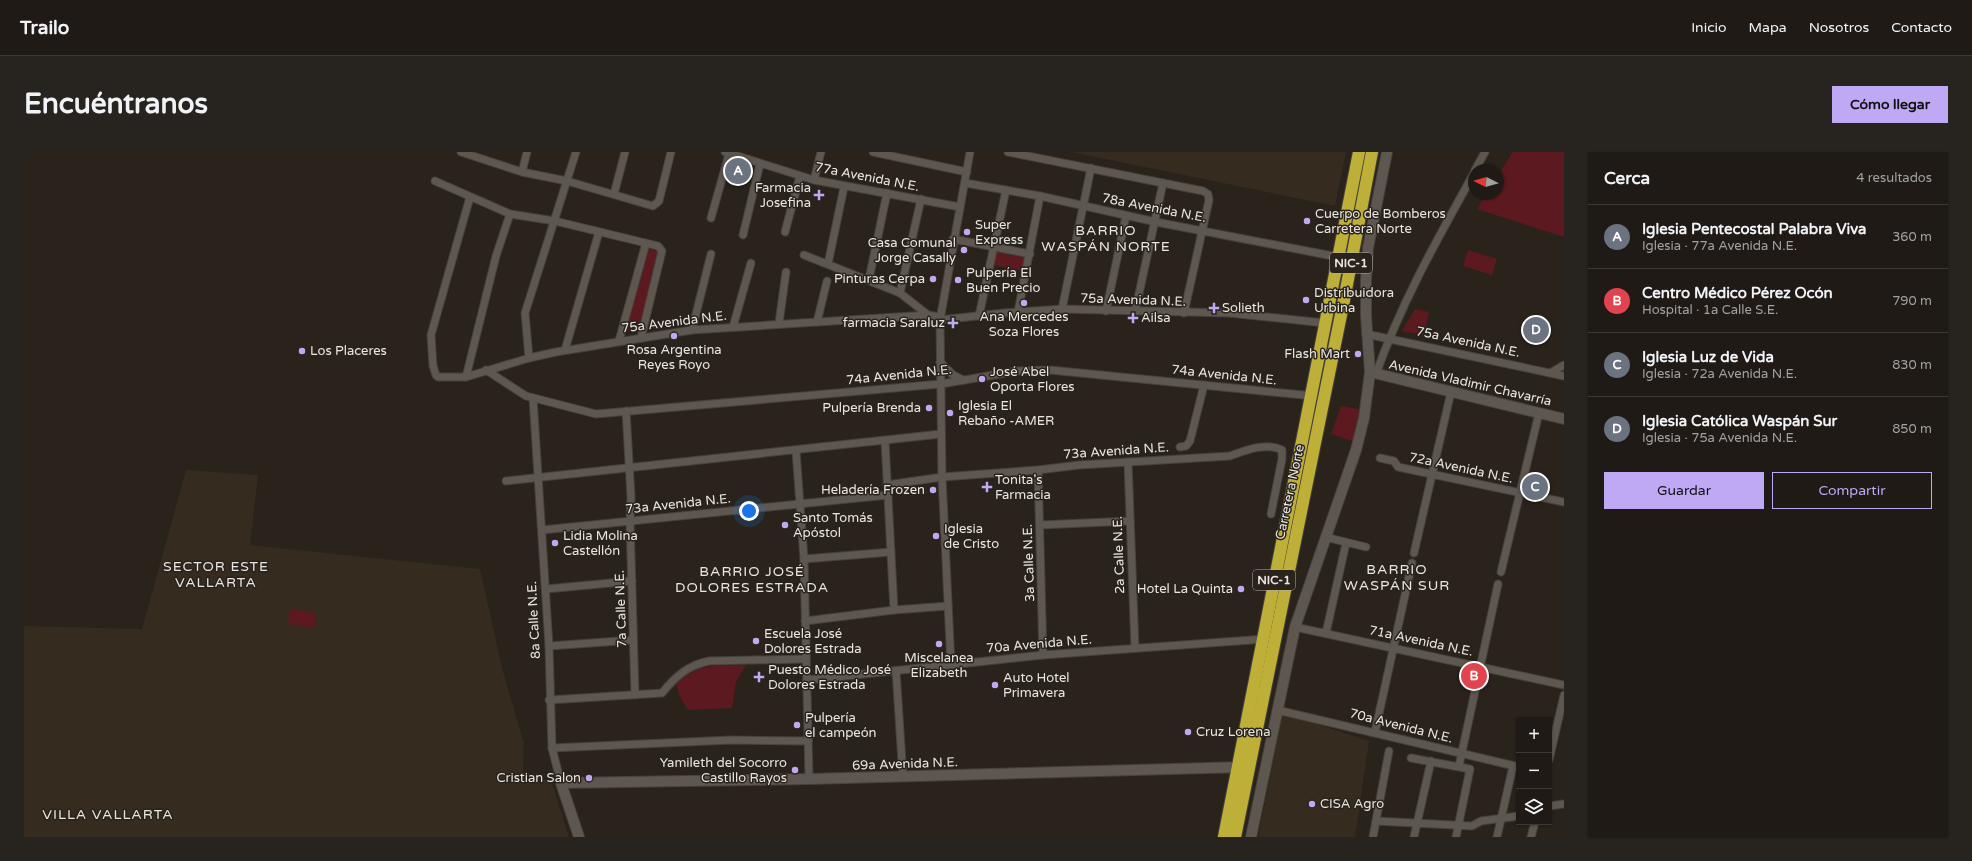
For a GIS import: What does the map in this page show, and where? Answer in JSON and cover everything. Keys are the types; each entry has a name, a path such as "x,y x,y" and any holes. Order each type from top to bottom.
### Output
{"highway":[{"name":"Carretera Norte","path":"1227,836 1249,767 1268,639 1309,396 1359,152"},
{"name":"Carretera Norte","path":"1227,836 1236,768 1314,446 1372,152"}],"street":[{"path":"461,152 482,155 522,172 567,181 653,206 659,201 671,152"},
{"path":"522,172 527,152"},
{"path":"529,358 525,313 576,152"},
{"path":"614,194 625,152"},
{"path":"814,180 821,152"},
{"path":"873,152 967,172"},
{"path":"951,664 942,477 940,318 953,239 970,152"},
{"path":"1008,152 1202,191 1208,194 1209,200 1201,230 1184,313"},
{"path":"1373,373 1366,334 1366,280 1368,248 1387,152"},
{"path":"1479,164 1485,152"},
{"path":"711,218 727,153"},
{"name":"77a Avenida N.E.","path":"727,153 742,155 760,164 844,187 887,193 960,207"},
{"path":"743,235 760,164"},
{"path":"1062,309 1091,168"},
{"path":"785,232 800,176"},
{"path":"434,182 510,214 555,221 658,246 662,251 641,338"},
{"name":"78a Avenida N.E.","path":"965,183 1040,196 1126,216 1338,257"},
{"path":"1135,312 1156,222 1163,183"},
{"path":"1251,837 1296,627 1325,537 1357,447 1373,373 1414,282 1468,184"},
{"path":"828,264 844,187"},
{"path":"979,316 1006,190"},
{"path":"870,279 887,193"},
{"path":"1018,312 1040,196"},
{"name":"75a Avenida N.E.","path":"470,197 431,335 431,351 436,375 444,378 466,377 529,358 565,350 692,330 779,323 926,316 940,318 1062,309 1135,312 1229,313 1325,323"},
{"path":"900,293 921,199"},
{"path":"466,377 496,256 510,214"},
{"path":"1106,311 1126,216"},
{"path":"565,350 599,232"},
{"path":"953,239 1030,254"},
{"path":"619,342 646,244"},
{"path":"692,330 711,254"},
{"path":"804,254 870,279 900,293 926,316"},
{"path":"733,327 751,263"},
{"path":"779,323 786,272"},
{"path":"817,322 827,282"},
{"name":"75a Avenida N.E.","path":"1366,334 1552,372 1564,376"},
{"path":"940,362 953,375 963,380"},
{"path":"1552,372 1564,365"},
{"name":"74a Avenida N.E.","path":"486,370 526,396 596,414 941,384 1017,371 1050,370 1324,398"},
{"name":"Avenida Vladimir Chavarría","path":"1373,373 1564,419"},
{"path":"1180,448 1186,446 1190,441 1204,385"},
{"path":"1414,552 1451,392"},
{"name":"8a Calle N.E.","path":"533,398 546,589 552,748 561,784 579,837"},
{"path":"626,411 630,466 630,521"},
{"path":"1501,572 1539,413"},
{"path":"506,481 630,466 796,451 941,434"},
{"path":"885,441 894,610"},
{"name":"73a Avenida N.E.","path":"887,486 942,477 1038,470 1079,465 1230,456 1251,448 1276,447 1282,450 1282,459 1271,514"},
{"path":"796,451 804,559 809,779"},
{"name":"72a Avenida N.E.","path":"1380,458 1394,460 1398,467 1564,502"},
{"name":"2a Calle N.E.","path":"1128,462 1135,648"},
{"name":"3a Calle N.E.","path":"1038,470 1043,655"},
{"name":"73a Avenida N.E.","path":"542,530 888,495"},
{"name":"7a Calle N.E.","path":"630,521 635,695"},
{"path":"1040,524 1130,521"},
{"path":"1325,537 1366,547"},
{"path":"1326,633 1346,543"},
{"path":"804,559 891,552"},
{"path":"1375,732 1412,563"},
{"path":"546,589 632,581"},
{"path":"1459,766 1498,584"},
{"path":"805,621 894,610 948,606"},
{"name":"71a Avenida N.E.","path":"1296,627 1564,685"},
{"name":"70a Avenida N.E.","path":"807,680 1043,655 1268,639"},
{"path":"549,646 634,640"},
{"path":"550,700 662,693 674,679 696,663 709,661 806,659"},
{"path":"896,671 903,776"},
{"path":"1551,753 1564,695"},
{"name":"70a Avenida N.E.","path":"1277,710 1516,766"},
{"path":"552,748 731,740 808,741"},
{"path":"1373,837 1389,751"},
{"path":"1411,758 1470,768 1456,837"},
{"path":"1414,837 1431,761"},
{"path":"1497,837 1516,766"},
{"name":"69a Avenida N.E.","path":"561,784 1249,767"},
{"path":"1552,806 1564,804"},
{"path":"1376,822 1416,825 1472,826 1481,822 1516,816"},
{"path":"1531,837 1534,825"}],"shaded area":[{"path":"1071,152 1346,152 1335,206"},
{"path":"1513,152 1564,152 1564,237 1477,209 1482,200 1504,200 1504,166"},
{"path":"645,243 666,248 645,327 618,333"},
{"path":"997,249 1026,255 1023,271 994,265"},
{"path":"1468,250 1497,259 1492,275 1463,266"},
{"path":"1415,309 1429,312 1424,335 1402,331"},
{"path":"1341,406 1365,410 1358,443 1331,434"},
{"path":"186,470 258,475 250,545 480,569 502,668 524,744 523,771 528,780 551,780 569,837 24,837 24,626 142,629"},
{"path":"290,609 316,613 314,628 288,624"},
{"path":"746,665 736,682 732,708 688,710 680,697 676,684 685,677 693,672 709,667"},
{"name":"CISA Agro","path":"1283,713 1369,741 1355,837 1258,837"}],"place":[{"name":"Iglesia Pentecostal Palabra Viva","path":"738,171"},
{"name":"Farmacia Josefina","path":"819,195"},
{"name":"Cuerpo de Bomberos Carretera Norte","path":"1307,221"},
{"name":"Super Express","path":"967,232"},
{"name":"Casa Comunal Jorge Casally","path":"964,250"},
{"name":"Pinturas Cerpa","path":"933,279"},
{"name":"Pulpería El Buen Precio","path":"958,280"},
{"name":"Distribuidora Urbina","path":"1306,300"},
{"name":"Ana Mercedes Soza Flores","path":"1024,303"},
{"name":"Solieth","path":"1214,308"},
{"name":"Ailsa","path":"1133,318"},
{"name":"farmacia Saraluz","path":"953,323"},
{"name":"Iglesia Católica Waspán Sur","path":"1536,330"},
{"name":"Rosa Argentina Reyes Royo","path":"674,336"},
{"name":"Los Placeres","path":"302,351"},
{"name":"Flash Mart","path":"1358,354"},
{"name":"José Abel Oporta Flores","path":"982,379"},
{"name":"Pulpería Brenda","path":"929,408"},
{"name":"Iglesia El Rebaño -AMER","path":"950,413"},
{"name":"Tonita's Farmacia","path":"987,487"},
{"name":"Iglesia Luz de Vida","path":"1535,487"},
{"name":"Heladería Frozen","path":"933,490"},
{"name":"Santo Tomás Apóstol","path":"785,525"},
{"name":"Iglesia de Cristo","path":"936,536"},
{"name":"Lidia Molina Castellón","path":"555,543"},
{"name":"Hotel La Quinta","path":"1241,589"},
{"name":"Escuela José Dolores Estrada","path":"756,641"},
{"name":"Miscelanea Elizabeth","path":"939,644"},
{"name":"Centro Médico Pérez Ocón","path":"1474,676"},
{"name":"Puesto Médico José Dolores Estrada","path":"759,677"},
{"name":"Auto Hotel Primavera","path":"995,685"},
{"name":"Pulpería el campeón","path":"797,725"},
{"name":"Cruz Lorena","path":"1188,732"},
{"name":"Yamileth del Socorro Castillo Rayos","path":"795,770"},
{"name":"Cristian Salon","path":"589,778"},
{"name":"CISA Agro","path":"1312,804"}],"district":[{"name":"BARRIO WASPÁN NORTE","path":"1106,238"},
{"name":"SECTOR ESTE VALLARTA","path":"216,574"},
{"name":"BARRIO WASPÁN SUR","path":"1397,578"},
{"name":"BARRIO JOSÉ DOLORES ESTRADA","path":"752,580"},
{"name":"VILLA VALLARTA","path":"108,814"}]}
